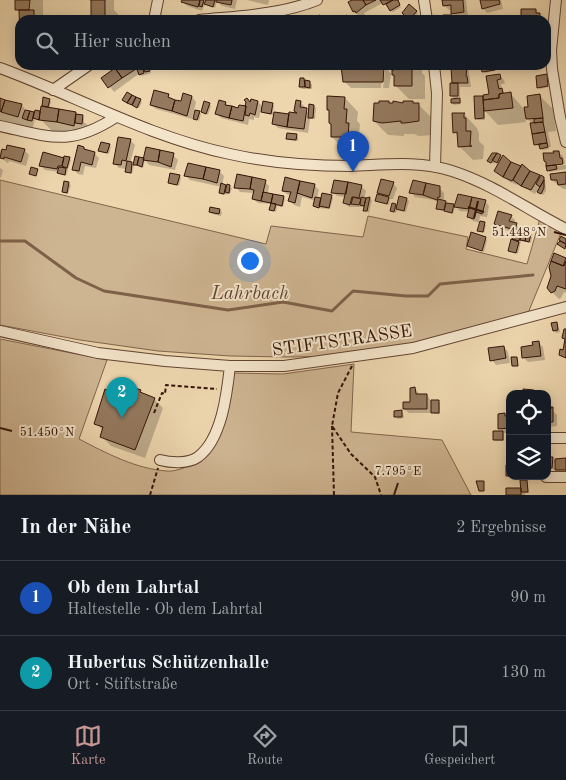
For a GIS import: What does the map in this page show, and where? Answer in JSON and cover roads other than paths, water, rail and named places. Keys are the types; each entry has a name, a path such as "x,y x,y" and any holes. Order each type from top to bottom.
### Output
{"street":[{"path":"155,15 158,0"},
{"path":"242,15 292,8 317,0"},
{"path":"424,0 426,15"},
{"path":"556,0 552,34 552,68 566,142"},
{"path":"0,68 116,116 194,145 260,160 301,165 352,166 405,163 451,171 483,183 566,229"},
{"path":"53,90 82,70"},
{"path":"435,70 437,93 435,167"},
{"path":"0,126 48,137 68,138 98,128 116,116"},
{"name":"STIFTSTRASSE","path":"0,331 98,353 230,366 284,366 414,348 566,307"},
{"path":"160,460 174,463 197,458 209,446 220,422 230,366"},
{"path":"551,438 566,438"},
{"path":"551,477 566,477"}],"waterway":[{"name":"Lahrbach","path":"0,241 25,241 76,278 104,291 228,310 283,302 332,311 353,291 428,296 440,284 533,275"}],"place":[{"name":"Ob dem Lahrtal","path":"353,172"},
{"name":"Hubertus Schützenhalle","path":"122,418"}]}
